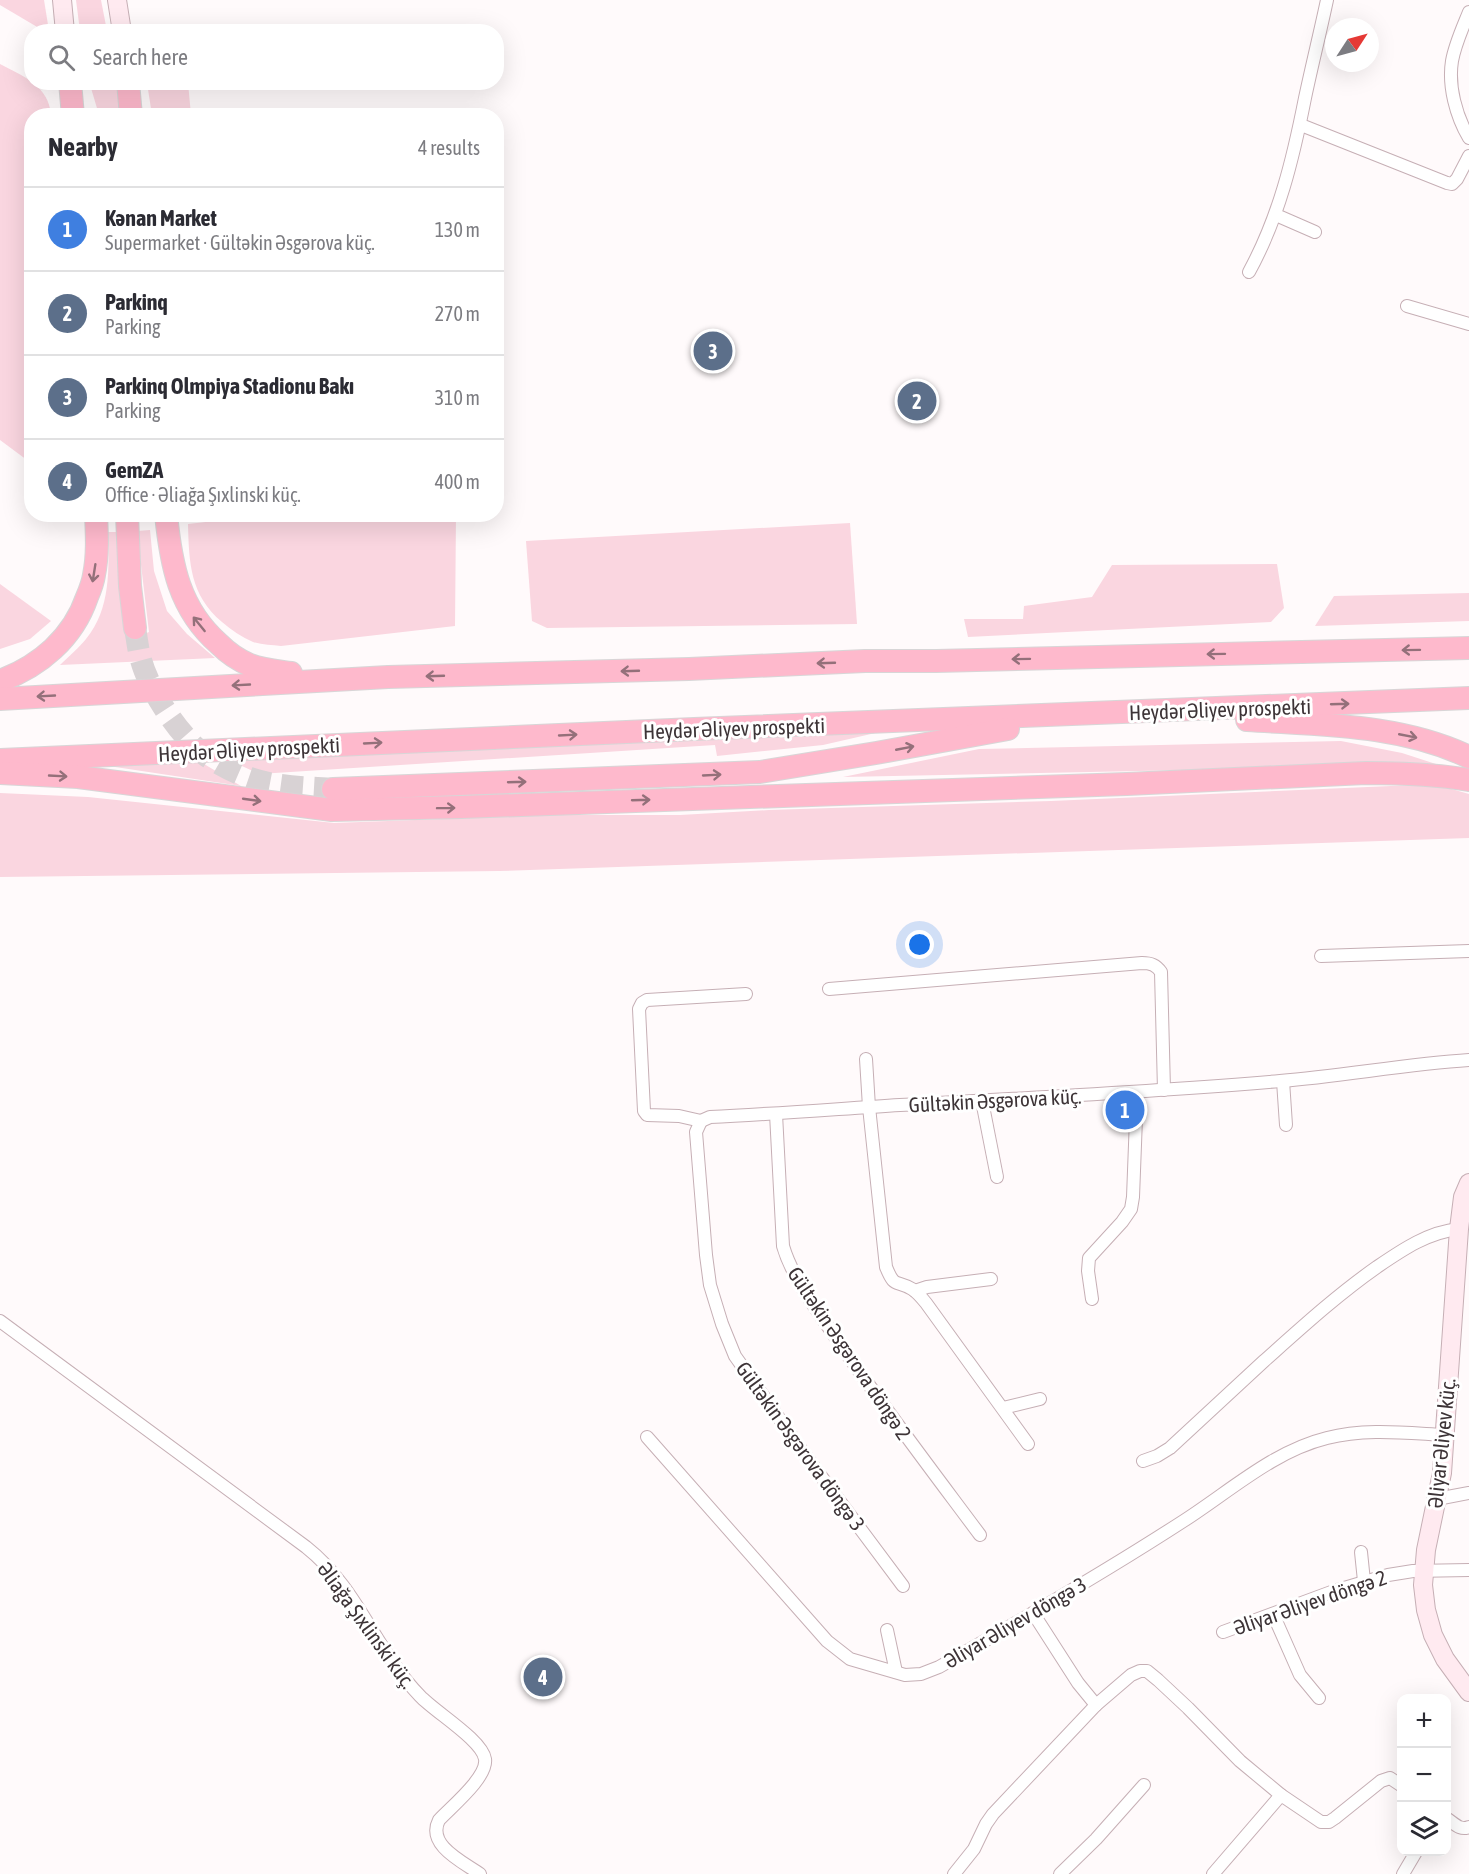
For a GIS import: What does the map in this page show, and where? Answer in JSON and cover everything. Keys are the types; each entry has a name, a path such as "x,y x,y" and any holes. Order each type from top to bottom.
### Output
{"highway":[{"path":"129,90 130,108"},
{"path":"0,681 42,659 58,646 83,609 94,577 96,522"},
{"path":"127,522 130,586 135,628"},
{"path":"167,522 176,576 192,615 207,634 230,655 266,670 388,677"},
{"path":"0,699 388,677 689,669 865,661 1469,648"},
{"name":"Heydər Əliyev prospekti","path":"0,760 1469,698"},
{"path":"333,789 760,772 1012,728 1141,712 1366,730 1409,736 1469,757"},
{"path":"0,773 78,777 332,810 1127,784 1366,773 1399,773 1469,780"}],"street":[{"path":"62,0 64,24"},
{"path":"117,0 121,24"},
{"path":"1249,272 1262,248 1286,186 1327,0"},
{"path":"1469,12 1452,59 1451,72 1455,105 1469,138"},
{"path":"1301,125 1452,184 1469,156"},
{"path":"1276,215 1316,232"},
{"path":"1407,306 1469,324"},
{"path":"1321,956 1469,951"},
{"path":"829,989 1151,963 1161,972 1164,1090"},
{"path":"701,1121 679,1116 647,1115 644,1111 639,1009 647,1000 746,994"},
{"path":"866,1059 886,1267 891,1279 898,1285 915,1290 1028,1444"},
{"name":"Gültəkin Əsgərova küç.","path":"701,1121 710,1116 1137,1092 1283,1081 1404,1065 1469,1060"},
{"path":"1283,1081 1286,1125"},
{"path":"1092,1299 1088,1271 1089,1258 1131,1209 1137,1092"},
{"path":"982,1101 997,1177"},
{"name":"Gültəkin Əsgərova döngə 2","path":"776,1114 783,1246 788,1262 873,1391 980,1535"},
{"name":"Gültəkin Əsgərova döngə 3","path":"701,1121 696,1132 706,1255 715,1303 735,1356 903,1586"},
{"name":"Əliyar Əliyev küç.","path":"1466,1681 1445,1659 1432,1635 1426,1610 1423,1571 1442,1473 1459,1229 1463,1197 1469,1183"},
{"path":"1143,1461 1170,1448 1346,1288 1398,1252 1423,1239 1448,1230 1459,1229"},
{"path":"915,1290 991,1279"},
{"name":"Əliağa Şıxlinski küç.","path":"0,1321 306,1547 337,1576 395,1666 420,1697 471,1738 483,1752 484,1770 479,1778 436,1826 436,1836 441,1844 480,1874"},
{"path":"1003,1408 1040,1399"},
{"name":"Əliyar Əliyev döngə 3","path":"647,1437 828,1641 850,1659 905,1675 921,1674 939,1667 1033,1613 1186,1520 1269,1463 1295,1448 1327,1437 1355,1432 1445,1435"},
{"path":"1437,1499 1469,1492"},
{"path":"1361,1552 1364,1581"},
{"name":"Əliyar Əliyev döngə 2","path":"1223,1632 1364,1581 1401,1572 1469,1570"},
{"path":"1033,1613 1078,1683 1096,1706"},
{"path":"1273,1614 1300,1675 1319,1698"},
{"path":"887,1630 896,1672"},
{"path":"954,1874 974,1849 993,1814 1096,1706 1131,1675 1140,1671 1147,1671 1188,1708 1240,1761 1281,1795 1321,1822 1329,1822 1335,1818 1382,1781 1390,1778 1397,1783"},
{"path":"1060,1874 1096,1839 1144,1785"},
{"path":"1213,1874 1281,1795"},
{"path":"1451,1822 1460,1828 1469,1827"},
{"path":"1403,1874 1413,1856"}],"shaded area":[{"path":"0,0 44,0 48,24 32,24 0,5"},
{"path":"76,0 101,0 106,24 79,24"},
{"path":"0,64 24,77 24,90 41,90 50,108 24,108 24,458 0,440"},
{"path":"92,90 120,90 122,108 97,108"},
{"path":"148,90 189,90 190,108 151,108"},
{"path":"206,522 456,522 455,626 281,646 253,642 225,625 203,601 193,578 188,524"},
{"path":"850,523 857,624 547,628 532,621 526,541"},
{"path":"150,530 154,571 167,611 187,634 215,658 60,665 86,639 100,615 107,588 108,532 118,532 119,583 127,641 149,632 137,531"},
{"path":"1277,564 1284,608 1271,622 968,637 964,619 1023,619 1024,606 1092,597 1112,565"},
{"path":"0,584 51,621 30,639 0,649"},
{"path":"1469,593 1469,621 1315,626 1334,596"},
{"path":"906,726 823,745 717,756 715,745 259,774 229,760"},
{"path":"1341,741 1402,753 1439,765 843,777 979,749"},
{"path":"199,761 241,786 102,765"},
{"path":"1414,785 1441,786 1469,794 1469,838 499,871 0,877 0,793 88,797 334,823 547,815 680,815"}],"tunnel":[{"path":"135,628 141,660 151,685 176,725 195,747 221,765 260,781 333,789"}],"place":[{"name":"Parkinq Olmpiya Stadionu Bakı","path":"713,351"},
{"name":"Parkinq","path":"917,401"},
{"name":"Kənan Market","path":"1125,1110"},
{"name":"GemZA","path":"543,1677"}]}
